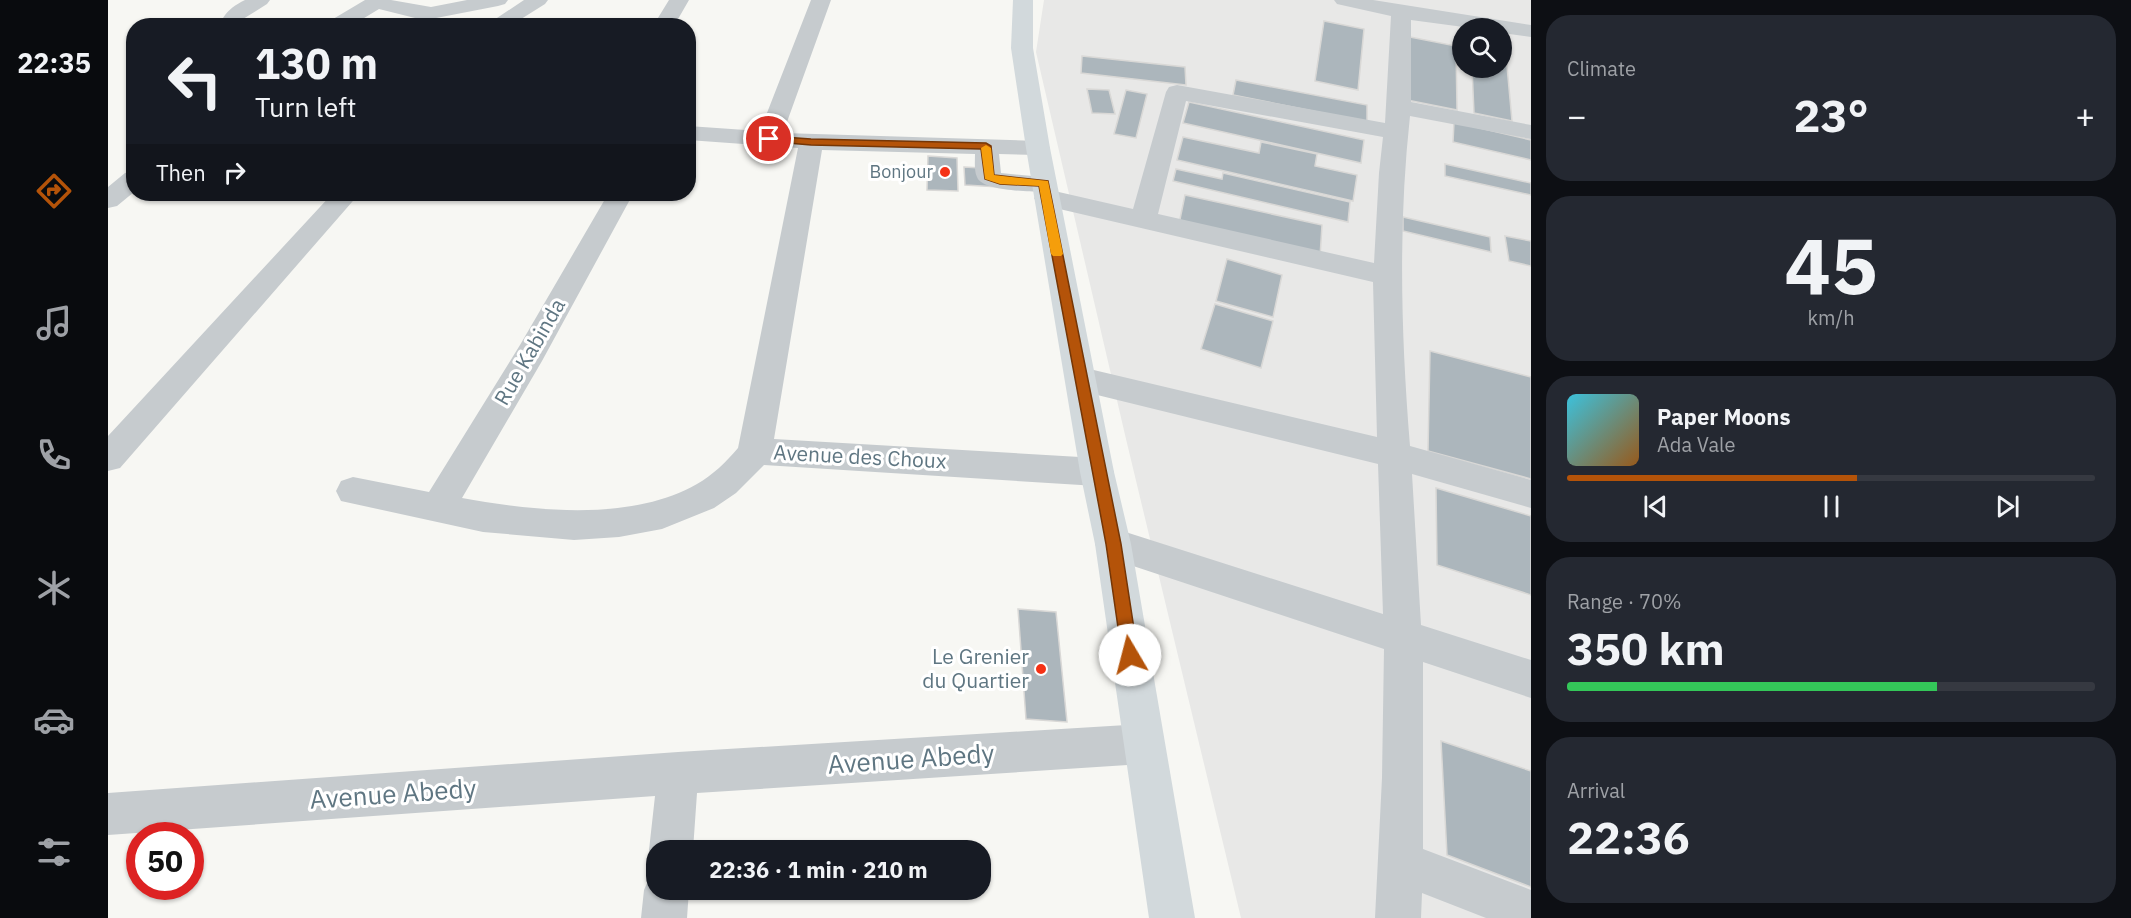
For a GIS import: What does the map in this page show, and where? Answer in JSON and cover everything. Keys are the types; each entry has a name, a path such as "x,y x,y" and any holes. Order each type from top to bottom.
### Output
{"main road":[{"path":"1023,0 1022,48 1038,148 1113,544 1172,918"}],"street":[{"path":"233,18 239,11 260,0"},
{"path":"348,18 377,1 415,12 431,13 498,0"},
{"path":"508,18 538,0"},
{"path":"668,18 679,0"},
{"path":"769,139 821,0"},
{"path":"1344,0 1401,12 1531,31"},
{"path":"1398,918 1403,638 1386,275 1397,119 1401,12"},
{"path":"1143,220 1177,92 1397,119 1531,132"},
{"path":"696,134 811,142 1038,148"},
{"name":"Avenue des Choux","path":"811,142 756,451 1098,472"},
{"path":"986,146 988,177 1000,181 1045,191 1143,220 1386,275"},
{"path":"108,200 126,185"},
{"path":"108,458 340,201"},
{"name":"Rue Kabinda","path":"438,508 531,353 616,201"},
{"path":"1080,379 1394,455 1531,494"},
{"path":"353,491 511,522 610,524 672,510 703,498 734,476 756,451"},
{"path":"1113,544 1531,679"},
{"name":"Avenue Abedy","path":"108,814 1143,744"},
{"path":"672,840 678,774"},
{"path":"1400,862 1531,913"},
{"path":"664,918 666,900"}],"shaded area":[{"path":"1044,0 1531,0 1531,918 1241,918 1036,52"}],"building":[{"path":"1324,21 1364,29 1358,90 1315,81"},
{"path":"1410,37 1452,45 1452,78 1456,78 1457,110 1407,100"},
{"path":"1082,56 1185,67 1186,85 1081,73"},
{"path":"1472,78 1508,78 1512,121 1474,113"},
{"path":"1236,80 1367,105 1367,122 1233,95"},
{"path":"1087,89 1109,90 1115,114 1092,113"},
{"path":"1126,90 1147,94 1136,138 1114,134"},
{"path":"1189,102 1364,140 1361,163 1183,123"},
{"path":"1454,122 1531,140 1531,160 1453,142"},
{"path":"1183,137 1259,153 1261,142 1317,154 1315,166 1357,175 1353,201 1177,160"},
{"path":"928,156 957,158 958,191 927,190"},
{"path":"1445,164 1531,183 1531,195 1445,176"},
{"path":"964,167 998,169 999,187 965,185"},
{"path":"1176,169 1222,179 1223,173 1350,202 1348,222 1173,181"},
{"path":"1185,195 1322,225 1320,257 1179,224"},
{"path":"1403,217 1490,237 1491,252 1403,231"},
{"path":"1505,236 1531,241 1531,266 1509,261"},
{"path":"1227,259 1282,275 1273,317 1216,301"},
{"path":"1215,304 1273,321 1261,368 1201,349"},
{"path":"1430,351 1531,377 1531,479 1428,451"},
{"path":"1436,488 1531,516 1531,595 1437,565"},
{"path":"1018,609 1056,612 1067,722 1026,719"},
{"path":"1441,741 1531,771 1531,887 1447,855"}],"slow traffic":[{"path":"986,148 988,177 1000,181 1044,183 1057,254"}],"place":[{"name":"Bonjour","path":"945,172"},
{"name":"Le Grenier du Quartier","path":"1041,669"}],"route":[{"path":"769,139 986,146 988,177 1000,181 1044,183 1113,544 1130,655"}]}
